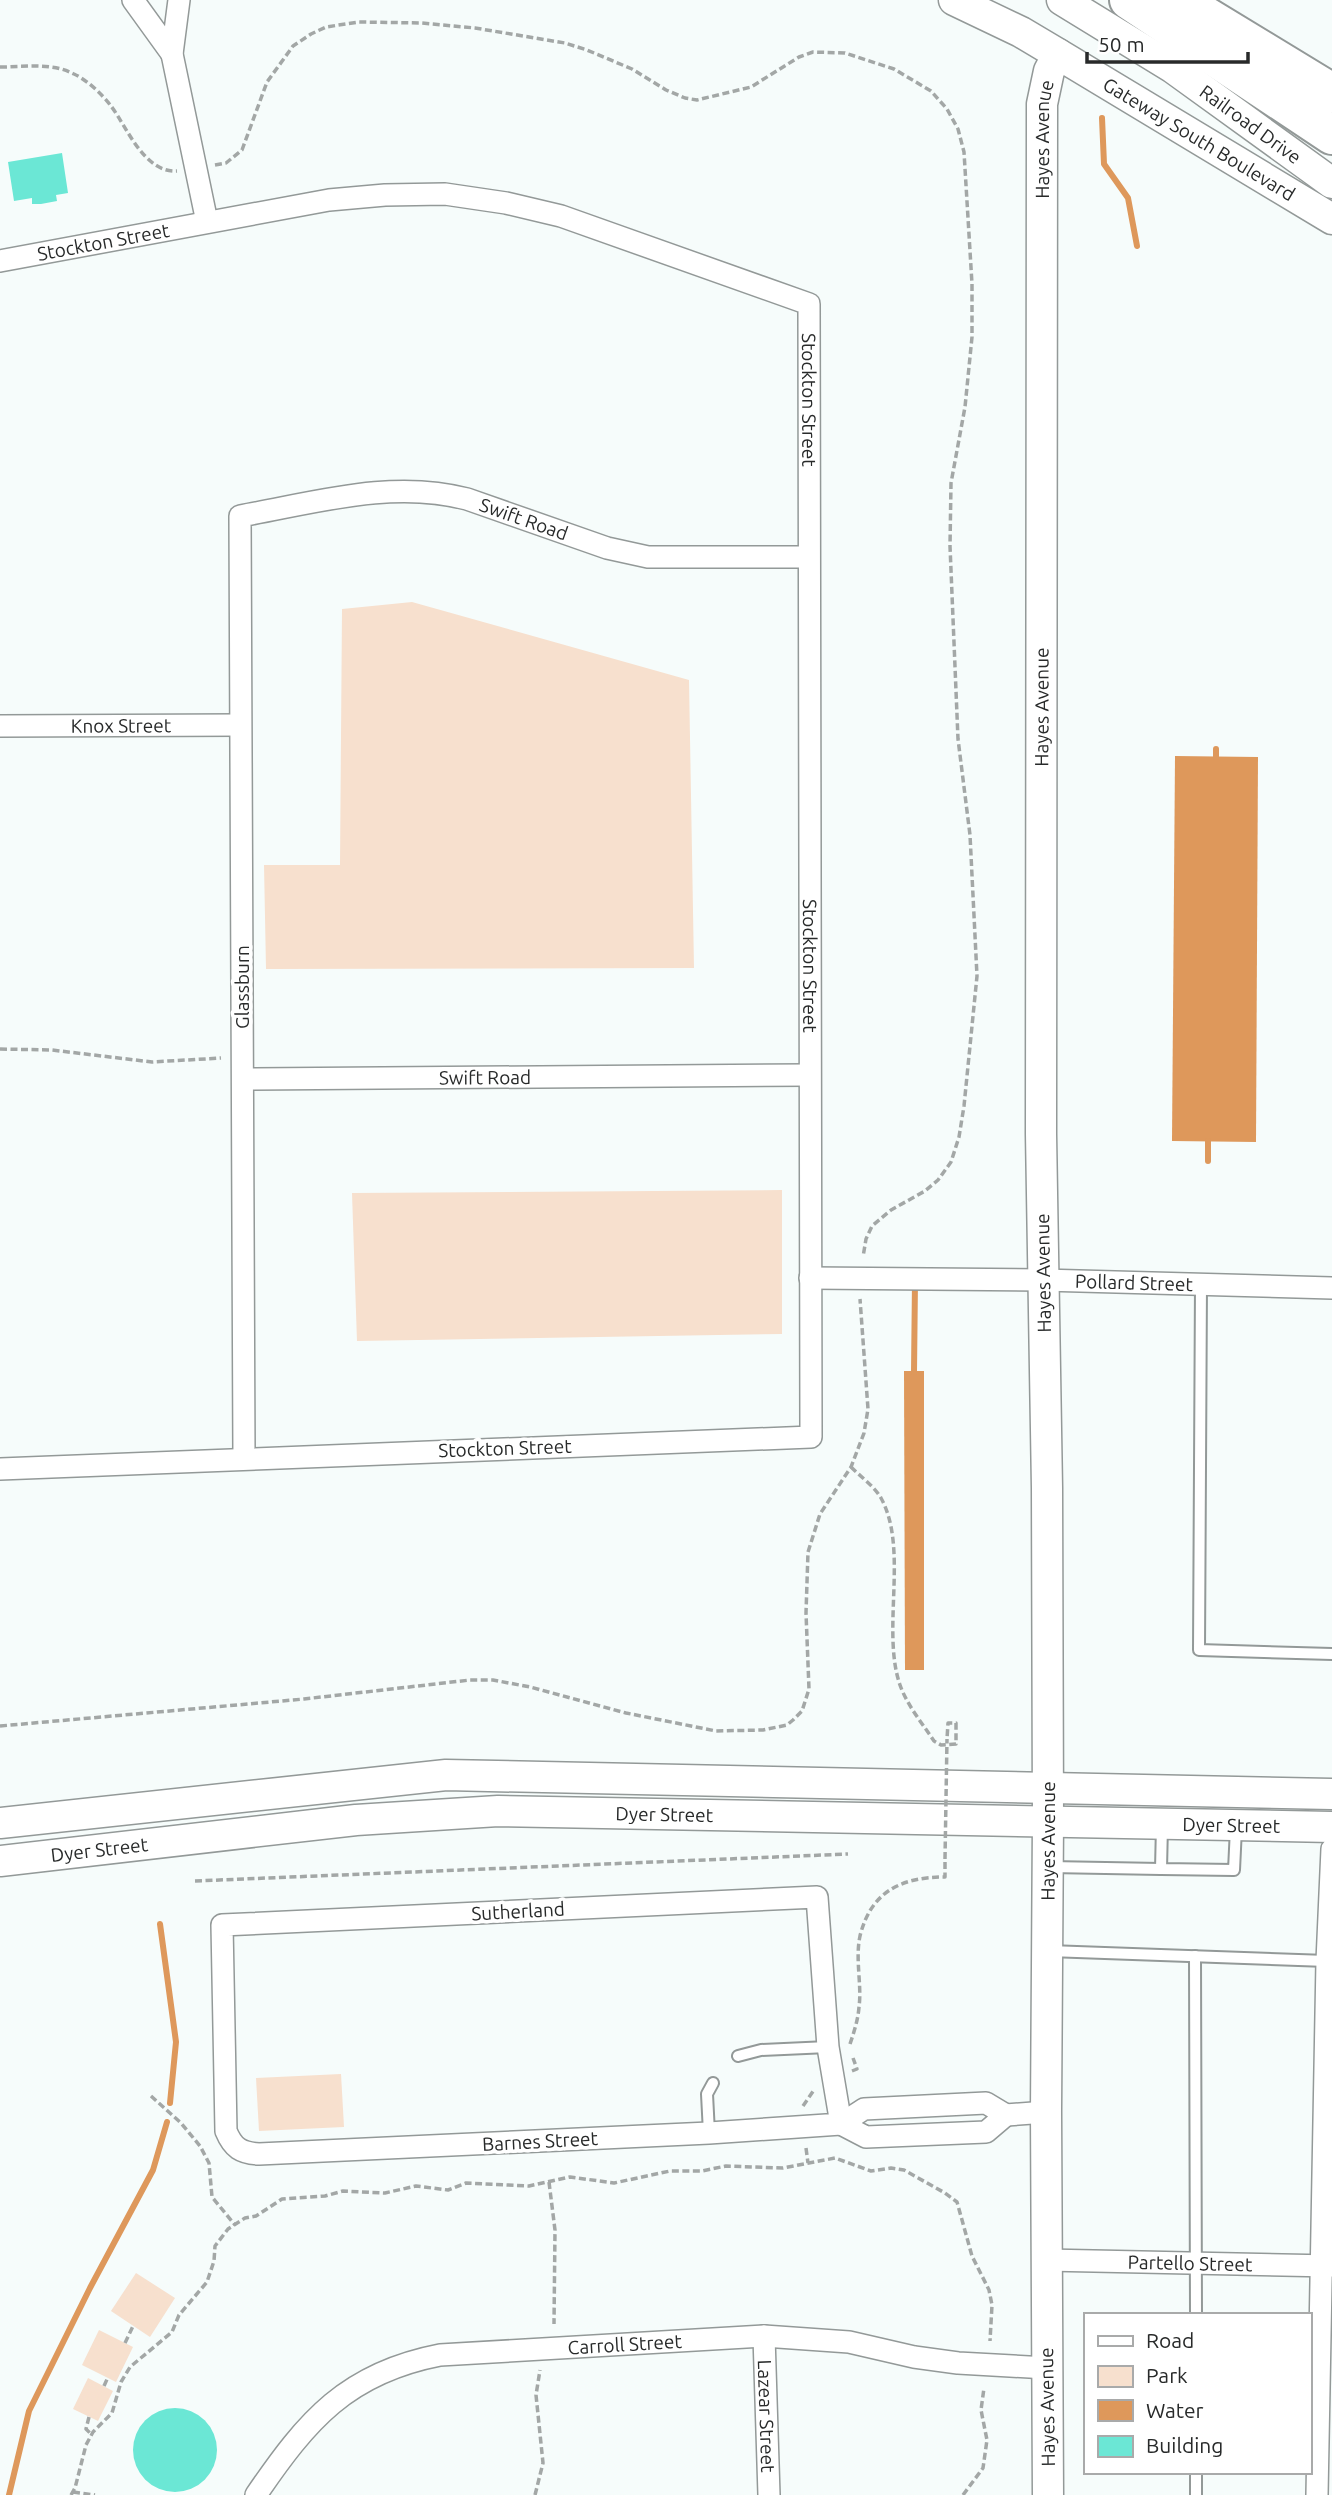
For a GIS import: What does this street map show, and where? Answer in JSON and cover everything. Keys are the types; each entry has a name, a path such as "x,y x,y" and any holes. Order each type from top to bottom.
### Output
{"highway":[{"path":"1129,0 1332,135"},
{"path":"1179,0 1332,93"}],"main road":[{"name":"Gateway South Boulevard","path":"954,0 1021,32 1332,219"},
{"name":"Railroad Drive","path":"1062,0 1173,68 1332,183"},
{"name":"Hayes Avenue","path":"1048,2495 1042,104 1049,71 1058,54"},
{"name":"Dyer Street","path":"0,1823 446,1776 1047,1786 1332,1794"},
{"name":"Dyer Street","path":"0,1861 356,1821 498,1811 1332,1827"}],"street":[{"path":"133,0 172,54"},
{"path":"179,0 172,54 207,222"},
{"name":"Stockton Street","path":"0,261 354,197 436,194 473,198 561,216 808,304 811,1437 0,1469"},
{"name":"Swift Road","path":"240,516 352,496 421,491 467,499 607,548 648,557 808,556"},
{"name":"Glassburn","path":"240,516 244,1458"},
{"name":"Knox Street","path":"0,726 240,725"},
{"name":"Swift Road","path":"243,1079 809,1075"},
{"name":"Pollard Street","path":"810,1278 1043,1280 1332,1288"},
{"path":"1317,2495 1327,2266 1332,1849"},
{"name":"Sutherland","path":"239,2151 226,2131 222,1925 817,1897 828,2047 841,2124"},
{"name":"Barnes Street","path":"841,2124 864,2109 986,2103 1006,2115 1046,2112"},
{"name":"Barnes Street","path":"239,2151 259,2154 709,2133 841,2124 866,2137 986,2132 1006,2115"},
{"name":"Partello Street","path":"1046,2260 1327,2266"},
{"name":"Carroll Street","path":"256,2495 292,2444 324,2410 366,2380 403,2364 440,2355 764,2336 849,2342 914,2357 958,2363 1047,2368"},
{"name":"Lazear Street","path":"764,2336 769,2495"}],"lane":[{"path":"1201,1284 1199,1650 1332,1654"},
{"path":"1161,1869 1162,1823"},
{"path":"1047,1867 1234,1870 1236,1825"},
{"path":"1046,1951 1195,1956 1329,1975"},
{"path":"1195,1956 1196,2313"},
{"path":"738,2056 761,2050 828,2047"},
{"path":"709,2133 707,2094 713,2083"},
{"path":"1196,2474 1196,2495"}],"path":[{"path":"0,67 44,66 76,74 110,104 135,144 150,160 172,172 226,163 242,150 267,82 293,46 326,27 359,22 475,27 565,43 632,69 676,94 697,100 751,87 799,57 813,52 845,52 894,69 931,91 947,109 958,129 964,152 972,284 972,337 966,395 951,483 950,546 958,739 970,835 977,976 964,1105 959,1137 951,1162 938,1180 925,1191 891,1210 872,1226 866,1239 859,1279 868,1409 864,1433 851,1467 820,1514 808,1552 806,1591 809,1689 802,1711 793,1720 778,1728 716,1731 626,1713 530,1687 470,1680 304,1699 0,1726"},
{"path":"0,1049 52,1050 152,1062 243,1057"},
{"path":"808,2163 800,2111 817,2086 857,2069 849,2048 859,2007 860,1937 871,1912 886,1892 907,1880 945,1877 948,1723 956,1723 956,1744 941,1745 933,1741 900,1685 893,1651 890,1523 881,1498 851,1467"},
{"path":"195,1881 848,1854"},
{"path":"151,2096 181,2123 200,2146 209,2163 212,2197 235,2225"},
{"path":"95,2495 72,2493 86,2445 112,2413 121,2382 130,2367 172,2332 179,2315 207,2282 215,2246 228,2229 245,2218 256,2216 282,2199 325,2196 343,2191 384,2193 416,2186 448,2190 466,2183 529,2186 570,2177 614,2183 670,2171 702,2171 726,2166 783,2168 835,2158 872,2171 891,2168 904,2170 957,2202 972,2256 989,2290 992,2305 990,2341"},
{"path":"549,2182 555,2230 554,2324"},
{"path":"125,2343 133,2326"},
{"path":"535,2495 543,2463 536,2395 540,2370"},
{"path":"104,2386 108,2377"},
{"path":"963,2495 983,2468 987,2440 981,2410 984,2388"},
{"path":"89,2417 86,2429 92,2435"}],"green space":[{"path":"412,602 689,680 694,968 266,969 264,865 340,865 342,609"},
{"path":"782,1190 782,1334 357,1341 352,1193"},
{"path":"341,2074 344,2127 259,2131 256,2078"},
{"path":"136,2273 175,2298 150,2337 111,2311"},
{"path":"99,2330 133,2347 116,2382 82,2365"},
{"path":"88,2378 113,2391 98,2421 73,2409"}],"water":[{"path":"1175,756 1258,757 1256,1142 1172,1141"},
{"path":"904,1371 924,1371 924,1670 905,1670"}],"building":[{"path":"62,153 68,193 56,195 57,201 41,204 32,204 32,198 14,201 8,162"},
{"path":"175,2408 191,2411 205,2420 214,2434 217,2450 214,2466 205,2480 191,2489 175,2492 159,2489 145,2480 136,2466 133,2450 136,2434 145,2420 159,2411"}],"waterway":[{"path":"1102,118 1104,164 1128,198 1137,246"},
{"path":"1216,749 1216,757"},
{"path":"1208,1141 1208,1161"},
{"path":"914,1372 915,1281"},
{"path":"160,1924 176,2042 170,2103"},
{"path":"9,2495 29,2411 153,2170 167,2122"}]}
